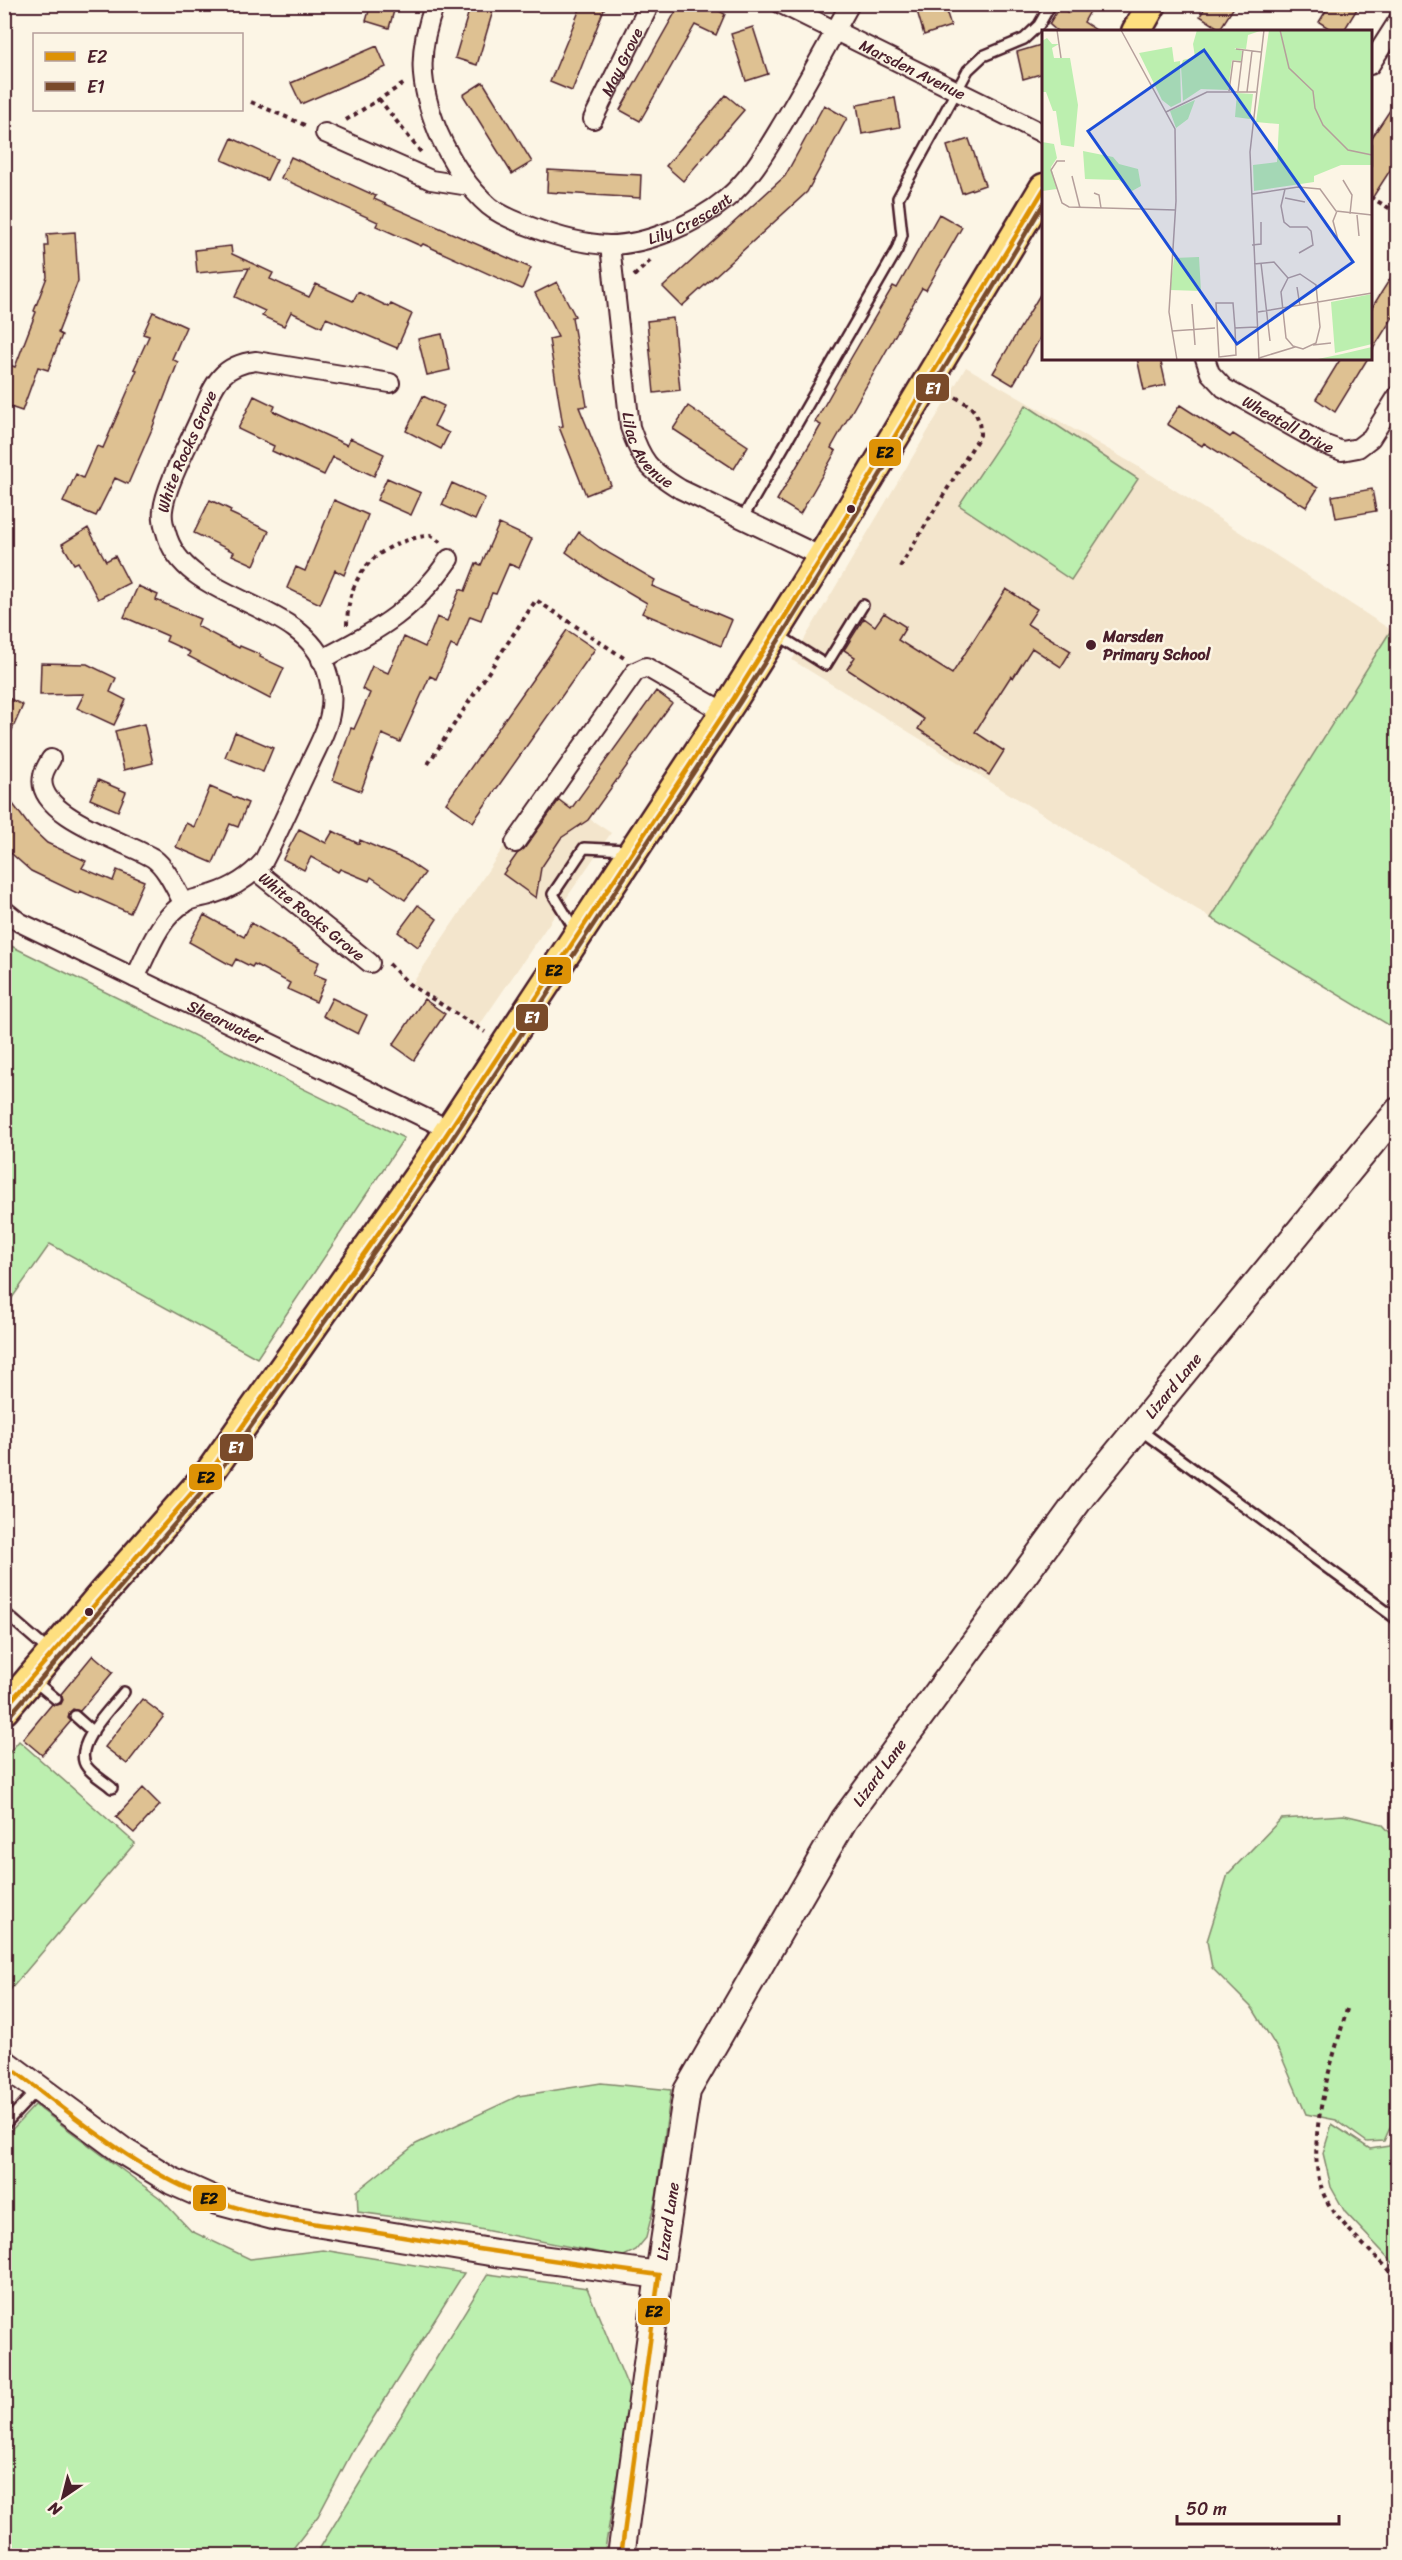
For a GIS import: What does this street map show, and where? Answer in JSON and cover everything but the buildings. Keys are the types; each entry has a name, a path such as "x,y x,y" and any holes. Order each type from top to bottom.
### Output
{"main road":[{"path":"4,1710 210,1472 450,1130 774,633 1042,191"}],"street":[{"name":"Lily Crescent","path":"435,4 426,28 421,72 431,115 446,151 469,186 491,207 525,225 560,238 610,245 655,237 693,221 726,199 755,169 850,4"},
{"name":"May Grove","path":"593,118 650,4"},
{"name":"Marsden Avenue","path":"781,4 1042,133"},
{"path":"1372,63 1398,21"},
{"path":"325,134 431,180 469,186"},
{"name":"Lilac Avenue","path":"610,245 630,427 640,455 658,476 680,489 822,556"},
{"name":"Wheatall Drive","path":"1206,360 1209,374 1224,388 1323,444 1342,451 1358,448 1371,438 1398,395"},
{"name":"White Rocks Grove","path":"135,978 164,923 184,904 238,884 256,871 270,848 330,714 331,692 326,667 313,646 294,628 191,572 181,563 167,539 163,510 168,492 212,390 230,368 256,361 390,383"},
{"path":"321,660 382,627 413,604 434,582 450,559"},
{"path":"516,843 639,669 646,667 724,712"},
{"path":"51,759 42,777 47,795 57,808 71,819 153,859 165,869 184,904"},
{"name":"White Rocks Grove","path":"256,871 369,963"},
{"name":"Shearwater","path":"4,910 20,922 450,1130"},
{"name":"Lizard Lane","path":"621,2556 659,2275 687,2091 844,1820 1082,1496 1398,1110"},
{"path":"4,2063 123,2151 172,2181 217,2201 273,2216 423,2241 659,2275"}],"lane":[{"path":"742,519 897,250 902,235 898,198 968,70 983,56 1024,39 1039,25 1051,4"},
{"path":"774,633 826,665 864,605"},
{"path":"578,934 553,894 584,848 633,850"},
{"path":"1137,1428 1398,1620"},
{"path":"4,1612 52,1654"},
{"path":"31,1679 56,1699"},
{"path":"112,1788 86,1766 82,1756 85,1743 124,1692"},
{"path":"75,1716 93,1731"},
{"path":"4,2125 39,2088"}],"path":[{"path":"251,102 325,134 421,72"},
{"path":"379,99 421,150 431,180"},
{"path":"1372,198 1398,213"},
{"path":"900,567 980,435 978,414 928,381"},
{"path":"347,646 347,605 362,571 386,548 407,538 430,535 448,547 450,559"},
{"path":"428,764 536,600 639,669"},
{"path":"369,963 387,962 409,984 494,1038"},
{"path":"1347,2009 1329,2074 1315,2143 1319,2176 1326,2200 1398,2278"}],"shaded area":[{"name":"Marsden Primary School","path":"966,367 1144,470 1391,630 1211,918 792,660"},
{"path":"557,797 611,833 479,1026 412,984 505,845 517,853"}],"green space":[{"path":"1026,405 1138,479 1071,580 959,505"},
{"path":"1391,630 1398,635 1397,1030 1211,918"},
{"path":"5,943 404,1138 257,1358 50,1244 5,1308"},
{"path":"19,1741 135,1843 5,1996 5,1758"},
{"path":"1344,1815 1382,1824 1397,1840 1398,2110 1384,2141 1367,2142 1336,2120 1306,2114 1280,2053 1253,2009 1212,1968 1207,1941 1228,1874 1281,1819"},
{"path":"601,2083 671,2090 656,2198 646,2238 636,2250 622,2257 469,2227 358,2212 357,2191 416,2144 518,2096"},
{"path":"35,2105 160,2198 191,2231 250,2259 323,2250 464,2273 352,2452 318,2516 288,2555 5,2555 5,2137"},
{"path":"1332,2124 1370,2149 1389,2146 1397,2124 1397,2267 1345,2212 1331,2187 1323,2153"},
{"path":"488,2274 587,2288 631,2394 604,2555 312,2556 320,2548"}],"transit line":[{"name":"E2","path":"4,1709 210,1472 425,1167 734,698 822,557 1042,192"},
{"name":"E1","path":"10,1715 216,1476 431,1171 740,702 1042,206"},
{"name":"E2","path":"4,2063 133,2158 160,2175 217,2201 274,2217 659,2275 621,2556"}],"place":[{"name":"Marsden Primary School","path":"1091,645"}]}
